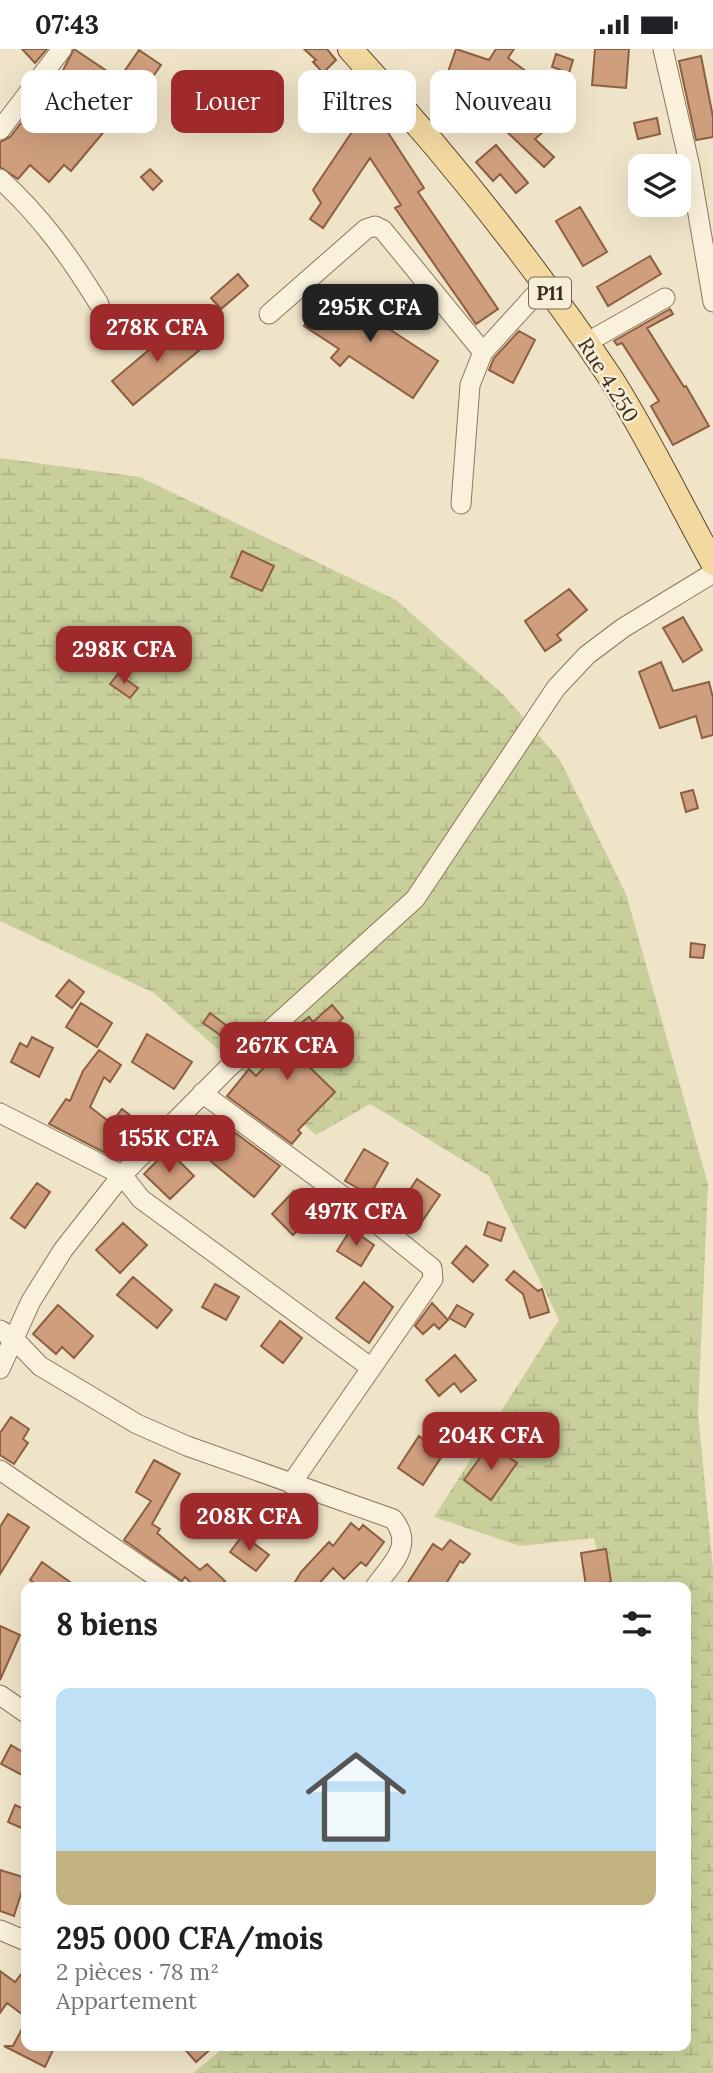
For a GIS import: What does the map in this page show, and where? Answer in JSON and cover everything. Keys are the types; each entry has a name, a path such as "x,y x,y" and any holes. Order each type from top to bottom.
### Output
{"main road":[{"name":"Rue 4.250","path":"350,49 476,193 586,343 611,380 713,563"}],"street":[{"path":"0,130 62,49"},
{"path":"663,49 690,167 713,302"},
{"path":"0,179 49,229 99,304"},
{"path":"269,314 366,229 375,226 383,230 483,352"},
{"path":"461,505 470,385 483,352 544,285"},
{"path":"586,343 665,298"},
{"path":"0,1369 7,1334 63,1250 122,1175 202,1093 415,899 556,688 587,655 623,628 713,573"},
{"path":"202,1093 348,1200 432,1268 433,1279 290,1484"},
{"path":"0,1113 122,1175 141,1199 370,1367"},
{"path":"7,1334 40,1366 137,1424 187,1447 393,1519 403,1531 404,1546 379,1582"},
{"path":"0,1470 164,1582"},
{"path":"0,1695 21,1710"},
{"path":"0,1930 21,1939"}],"green space":[{"path":"0,458 140,477 396,600 504,695 560,760 626,894 708,1184 698,1413 713,1568 713,2073 193,2073 220,2051 691,2051 691,1582 604,1582 594,1538 520,1546 434,1517 559,1320 489,1176 370,1104 316,1135 154,993 0,921"}],"building":[{"path":"22,49 47,49 35,63"},
{"path":"74,49 106,70 63,70"},
{"path":"304,49 327,49 336,60 326,70 320,70 313,62 316,60"},
{"path":"456,49 489,60 496,49 514,49 508,58 524,70 449,70"},
{"path":"595,49 629,49 626,88 592,85"},
{"path":"139,50 161,65 157,71 125,70"},
{"path":"556,54 573,60 570,70 552,67"},
{"path":"701,56 713,117 713,137 696,140 679,61"},
{"path":"657,118 660,134 638,139 634,123"},
{"path":"21,123 21,133 103,133 71,171 64,165 49,182 30,165 18,179 0,167 0,142 10,137"},
{"path":"351,133 388,133 424,188 418,192 498,309 476,324 395,208 401,205 370,158 323,228 310,219 321,203 313,190"},
{"path":"508,133 542,133 535,139 554,157 544,167"},
{"path":"496,145 528,183 516,193 500,174 493,181 476,162"},
{"path":"150,169 162,181 153,190 141,177"},
{"path":"580,207 607,252 583,266 556,221"},
{"path":"650,256 661,274 608,306 597,287"},
{"path":"238,274 248,286 221,309 211,298"},
{"path":"328,289 438,361 413,398 349,356 340,366 331,358 339,349 304,326"},
{"path":"670,309 673,314 647,328 709,426 673,445 651,406 659,401 622,343 617,345 614,341"},
{"path":"181,323 202,348 133,405 112,381"},
{"path":"519,331 535,340 513,383 489,370 494,358"},
{"path":"242,551 274,566 262,591 231,577"},
{"path":"569,589 587,610 557,635 561,640 545,651 525,621"},
{"path":"683,617 702,650 683,662 663,628"},
{"path":"661,662 673,691 709,682 713,698 713,735 702,738 696,716 660,728 639,672"},
{"path":"118,674 138,688 130,698 110,684"},
{"path":"693,790 698,808 686,812 681,793"},
{"path":"691,943 705,945 703,958 690,957"},
{"path":"69,980 84,992 72,1008 56,996"},
{"path":"81,1003 112,1023 97,1047 66,1027"},
{"path":"332,1005 343,1018 327,1032 324,1028 295,1053 335,1092 298,1130 301,1133 292,1144 227,1096 249,1069 256,1076 272,1059 268,1055 293,1029 309,1017 313,1022"},
{"path":"210,1013 235,1032 229,1041 203,1023"},
{"path":"147,1034 192,1062 174,1089 132,1062"},
{"path":"32,1037 53,1048 39,1077 11,1062 20,1043 27,1047"},
{"path":"99,1050 121,1065 110,1082 104,1077 90,1107 111,1123 122,1109 142,1125 117,1159 49,1124 66,1099 70,1101 83,1071"},
{"path":"226,1126 280,1166 254,1197 202,1154"},
{"path":"364,1149 388,1163 370,1195 345,1181"},
{"path":"168,1150 194,1176 170,1199 144,1174"},
{"path":"417,1179 440,1195 417,1229 394,1214"},
{"path":"37,1183 50,1192 25,1228 11,1218"},
{"path":"294,1191 315,1212 293,1235 272,1214"},
{"path":"488,1222 505,1228 501,1241 484,1235"},
{"path":"123,1223 147,1245 120,1273 96,1250"},
{"path":"351,1229 374,1245 361,1266 337,1251"},
{"path":"466,1246 488,1265 473,1282 452,1263"},
{"path":"514,1271 538,1291 542,1289 549,1312 530,1318 523,1294 506,1280"},
{"path":"133,1277 172,1310 157,1328 117,1295"},
{"path":"364,1282 393,1307 369,1343 336,1318"},
{"path":"215,1284 239,1297 226,1320 202,1307"},
{"path":"432,1303 448,1320 439,1329 434,1324 423,1334 415,1326"},
{"path":"58,1305 93,1336 74,1358 62,1347 56,1354 33,1334"},
{"path":"457,1305 473,1314 465,1327 449,1318"},
{"path":"280,1321 302,1338 283,1363 261,1346"},
{"path":"455,1355 476,1380 461,1392 454,1383 439,1396 426,1380"},
{"path":"11,1417 29,1429 23,1439 28,1443 14,1464 0,1455 0,1433"},
{"path":"419,1436 444,1453 423,1485 398,1468"},
{"path":"490,1444 517,1463 491,1500 464,1480"},
{"path":"154,1460 180,1474 152,1524 160,1529 157,1533 200,1570 207,1564 224,1582 190,1582 185,1577 182,1581 124,1540 151,1501 136,1492"},
{"path":"8,1514 29,1527 0,1574 0,1527"},
{"path":"351,1523 359,1530 363,1525 384,1542 366,1566 361,1562 344,1579 333,1568 320,1582 295,1582 329,1542 333,1546"},
{"path":"243,1535 269,1555 256,1571 230,1552"},
{"path":"450,1540 470,1554 463,1563 460,1561 447,1582 408,1582 433,1544 442,1550"},
{"path":"606,1549 611,1582 585,1582 581,1553"},
{"path":"42,1562 70,1582 33,1582 30,1580"},
{"path":"0,1626 20,1635 0,1680"},
{"path":"11,1745 21,1751 21,1774 1,1764"},
{"path":"15,1805 21,1808 21,1828 8,1822"},
{"path":"0,1870 21,1876 21,1894 14,1916 0,1911"},
{"path":"0,1971 15,1982 21,1974 21,2013 7,2003 0,2013"},
{"path":"21,2031 21,2051 53,2051 45,2067 4,2046 13,2046"},
{"path":"186,2051 208,2051 196,2062"}]}
